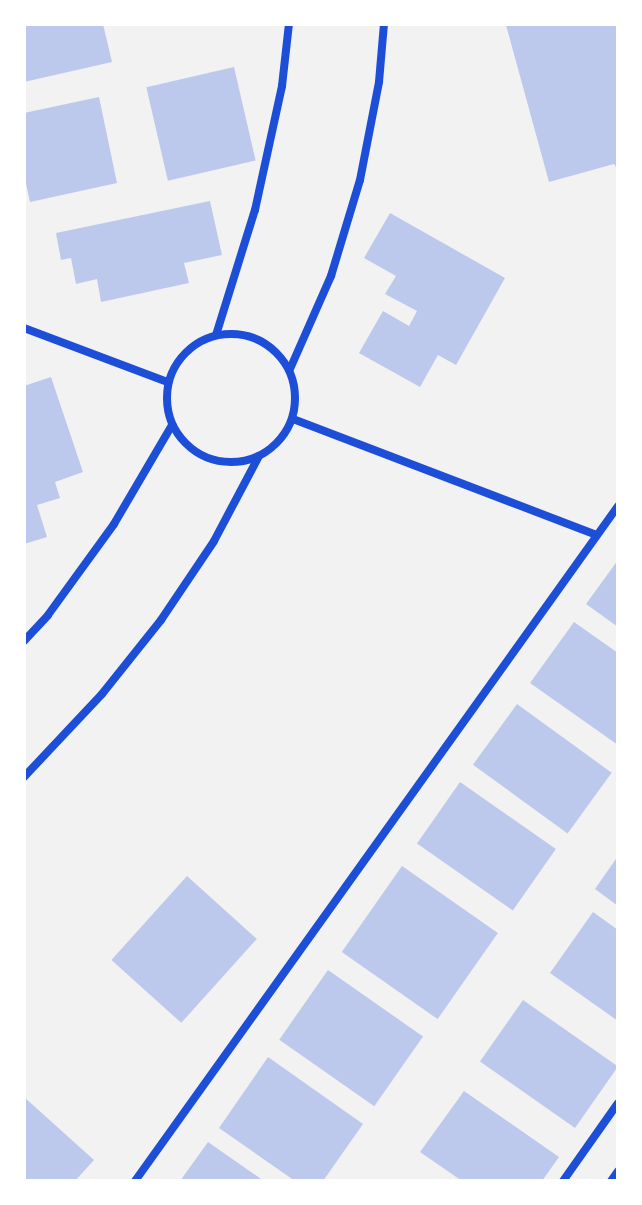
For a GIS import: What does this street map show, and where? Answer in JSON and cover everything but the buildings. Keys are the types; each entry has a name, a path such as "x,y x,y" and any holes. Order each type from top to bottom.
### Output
{"street":[{"path":"216,335 255,210 282,86 289,24"},
{"path":"290,369 331,276 360,180 379,82 384,24"},
{"path":"24,328 168,382"},
{"path":"238,333 259,339 277,351 290,369 297,394 293,419 280,441 259,456 235,463 209,459 188,446 172,425 166,404 168,382 178,361 194,345 216,335 238,333"},
{"path":"293,419 597,535"},
{"path":"24,641 48,615 114,524 172,425"},
{"path":"24,777 102,694 161,620 214,541 259,456"},
{"path":"135,1181 618,506"},
{"path":"563,1181 618,1103"},
{"path":"611,1181 618,1171"}]}
